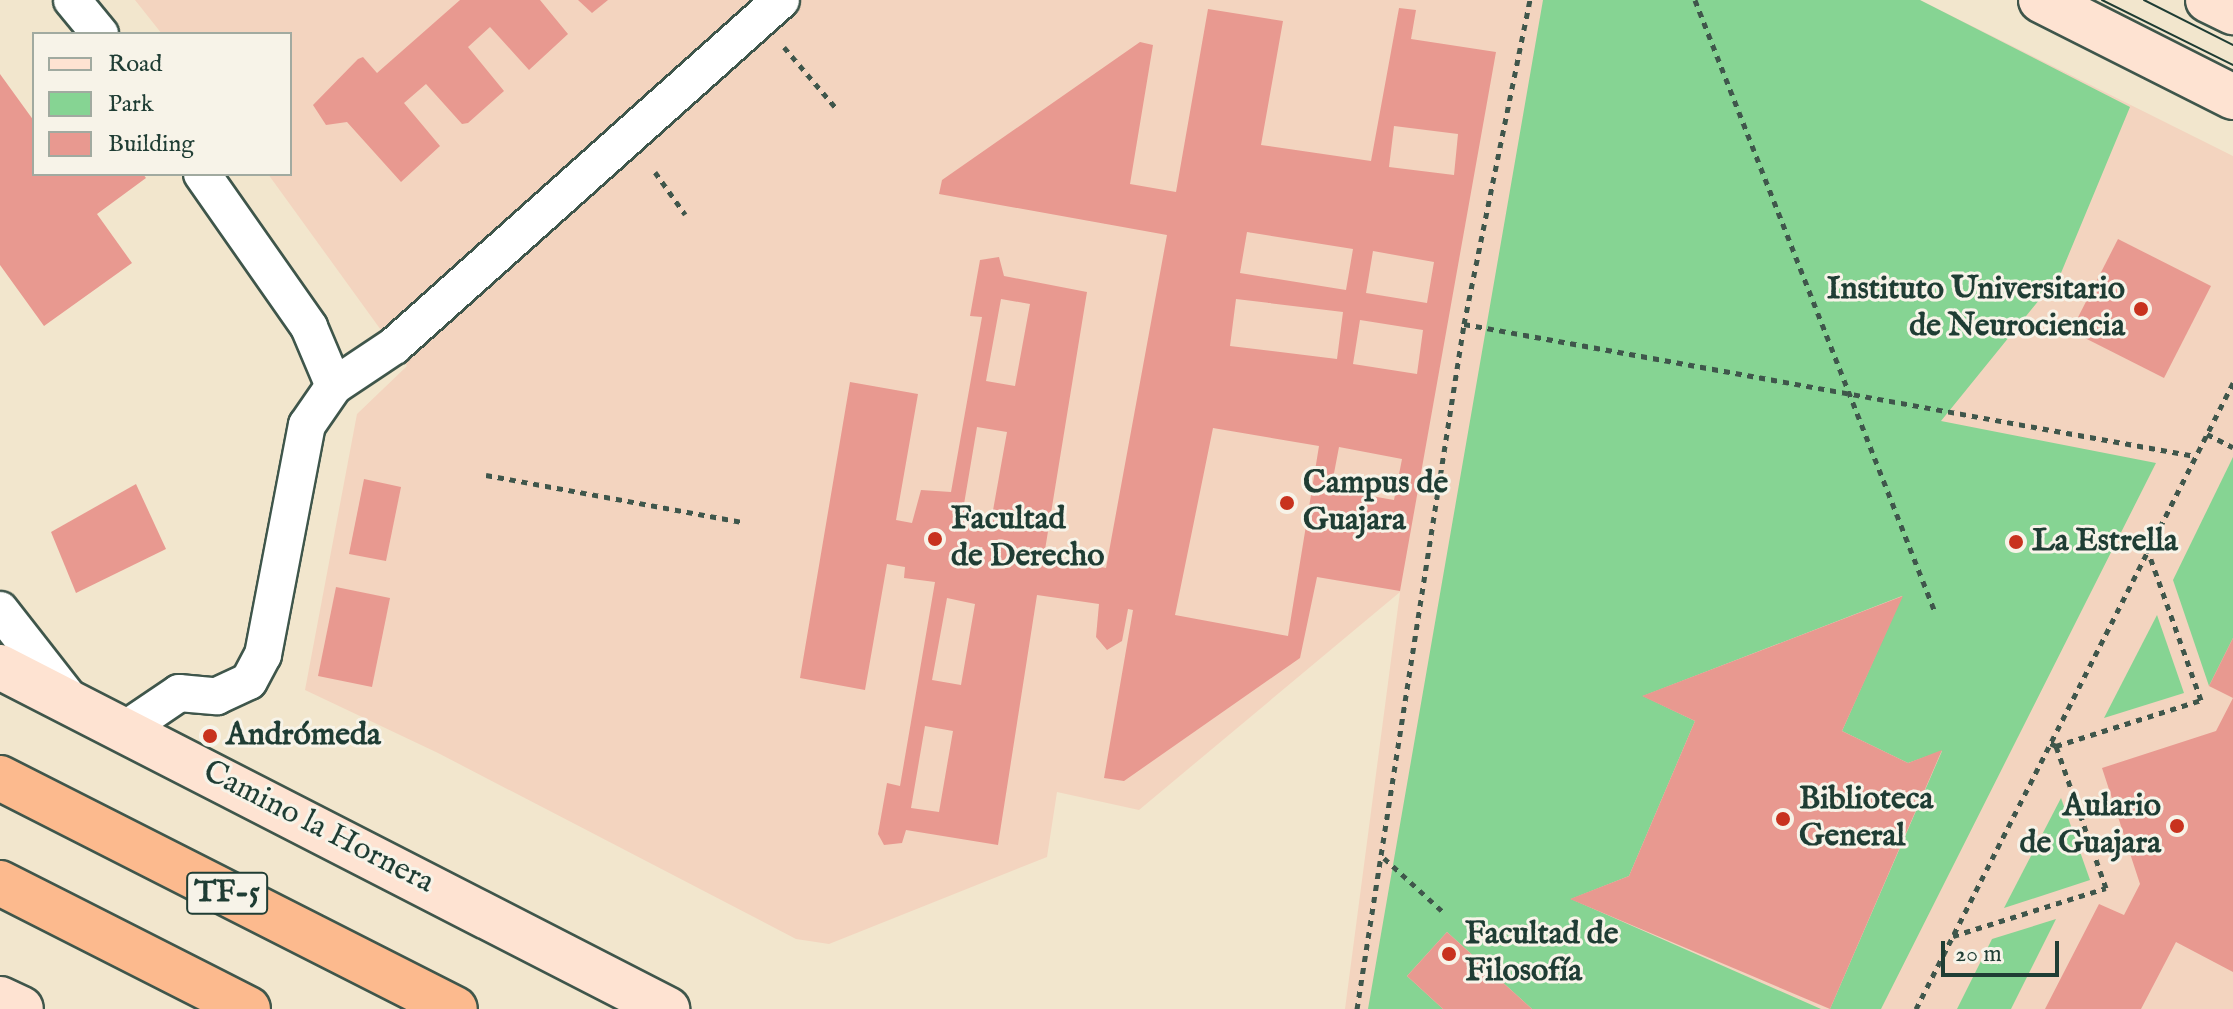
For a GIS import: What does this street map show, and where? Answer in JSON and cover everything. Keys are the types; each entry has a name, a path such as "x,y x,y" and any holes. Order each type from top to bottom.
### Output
{"highway":[{"name":"TF-5","path":"0,778 455,1009"},
{"path":"0,883 248,1009"}],"street":[{"path":"72,0 98,32"},
{"path":"126,729 179,693 217,696 249,681 263,655 307,425 334,386 394,346 781,0"},
{"path":"2041,0 2233,97"},
{"path":"2208,0 2233,12"},
{"path":"203,176 309,327 334,386"},
{"name":"Camino la Hornera","path":"0,610 76,707 126,729 667,1009"},
{"path":"0,667 76,707"},
{"path":"0,999 21,1009"}],"path":[{"path":"1357,1009 1384,857 1464,324 1530,0"},
{"path":"1695,0 1935,612"},
{"path":"801,66 836,108"},
{"path":"655,172 685,214"},
{"path":"1464,324 2195,456"},
{"path":"1916,1009 2053,744 2233,383"},
{"path":"2207,434 2233,447"},
{"path":"486,475 741,522"},
{"path":"2053,744 2201,700 2148,550"},
{"path":"1952,936 2106,888 2053,744"},
{"path":"1384,857 1442,911"}],"shaded area":[{"name":"Campus de Guajara","path":"135,0 1920,0 2233,156 2233,1009 1345,1009 1400,592 1139,810 1057,792 1047,857 829,944 796,939 438,753 305,690 357,414 407,366 269,176 292,176 292,32 160,32"}],"green space":[{"path":"1543,0 1920,0 2130,107 2061,273 1941,421 2156,463 1881,1009 1830,1009 1942,751 1908,763 1842,731 1902,596 1643,696 1695,721 1629,876 1571,899 1821,1009 1532,1009 1447,932 1407,976 1443,1009 1368,1009"},
{"path":"2233,457 2233,638 2209,686 2173,580"},
{"path":"2157,615 2184,693 2104,718"},
{"path":"2061,798 2090,880 2004,908"},
{"path":"2056,919 2011,1009 1957,1009 1992,939"}],"building":[{"path":"460,0 540,0 568,34 529,70 490,27 468,47 504,91 468,123 462,124 426,84 404,103 440,146 401,182 347,122 326,125 313,105 358,59 363,57 377,73"},
{"path":"578,0 608,0 592,13"},
{"path":"1399,8 1416,10 1411,39 1496,52 1400,591 1317,577 1300,658 1124,781 1104,778 1133,610 1128,609 1122,641 1107,650 1096,637 1099,604 1037,595 998,845 906,830 902,843 884,845 878,834 887,783 900,786 935,582 904,578 905,567 887,564 865,690 800,678 850,382 918,394 896,520 912,523 921,490 951,492 982,317 970,316 980,260 999,257 1004,276 1087,292 1044,556 1106,568 1167,235 939,194 942,180 1140,42 1153,45 1130,184 1176,192 1208,9 1283,21 1261,145 1371,161","holes":["1394,126 1458,134 1454,175 1389,167","1247,232 1353,249 1346,290 1240,273","1373,251 1434,262 1427,303 1366,293","1001,299 1030,304 1015,386 986,381","1236,299 1343,312 1337,359 1230,346","1360,320 1423,330 1417,374 1353,364","977,427 1007,432 992,516 963,510","1213,428 1319,446 1288,636 1175,615","1339,447 1402,459 1394,500 1331,489","947,598 975,604 961,685 932,680","925,726 953,731 939,812 911,808"]},
{"path":"0,74 32,118 32,176 146,178 97,214 132,263 44,326 0,265"},
{"name":"Instituto Universitario de Neurociencia","path":"2118,239 2211,286 2164,378 2071,331"},
{"path":"364,479 401,487 386,561 349,554"},
{"path":"136,484 166,549 76,593 51,532"},
{"path":"336,587 390,598 372,687 318,676"},
{"name":"Biblioteca General","path":"1903,596 1842,731 1908,763 1942,750 1830,1009 1570,899 1629,876 1695,721 1642,696"},
{"path":"2233,638 2233,698 2209,686"},
{"name":"Aulario de Guajara","path":"2233,698 2233,972 2176,942 2141,1009 2045,1009 2099,904 2124,915 2140,884 2102,768 2216,731"},
{"name":"Facultad de Filosofía","path":"1447,932 1532,1009 1443,1009 1407,976"}],"tram line":[{"path":"2102,0 2233,65"},
{"path":"2144,0 2233,45"}],"place":[{"name":"Instituto Universitario de Neurociencia","path":"2141,309"},
{"name":"Campus de Guajara","path":"1287,503"},
{"name":"Facultad de Derecho","path":"935,539"},
{"name":"La Estrella","path":"2016,542"},
{"name":"Andrómeda","path":"210,736"},
{"name":"Biblioteca General","path":"1783,819"},
{"name":"Aulario de Guajara","path":"2177,826"},
{"name":"Facultad de Filosofía","path":"1449,954"}]}
